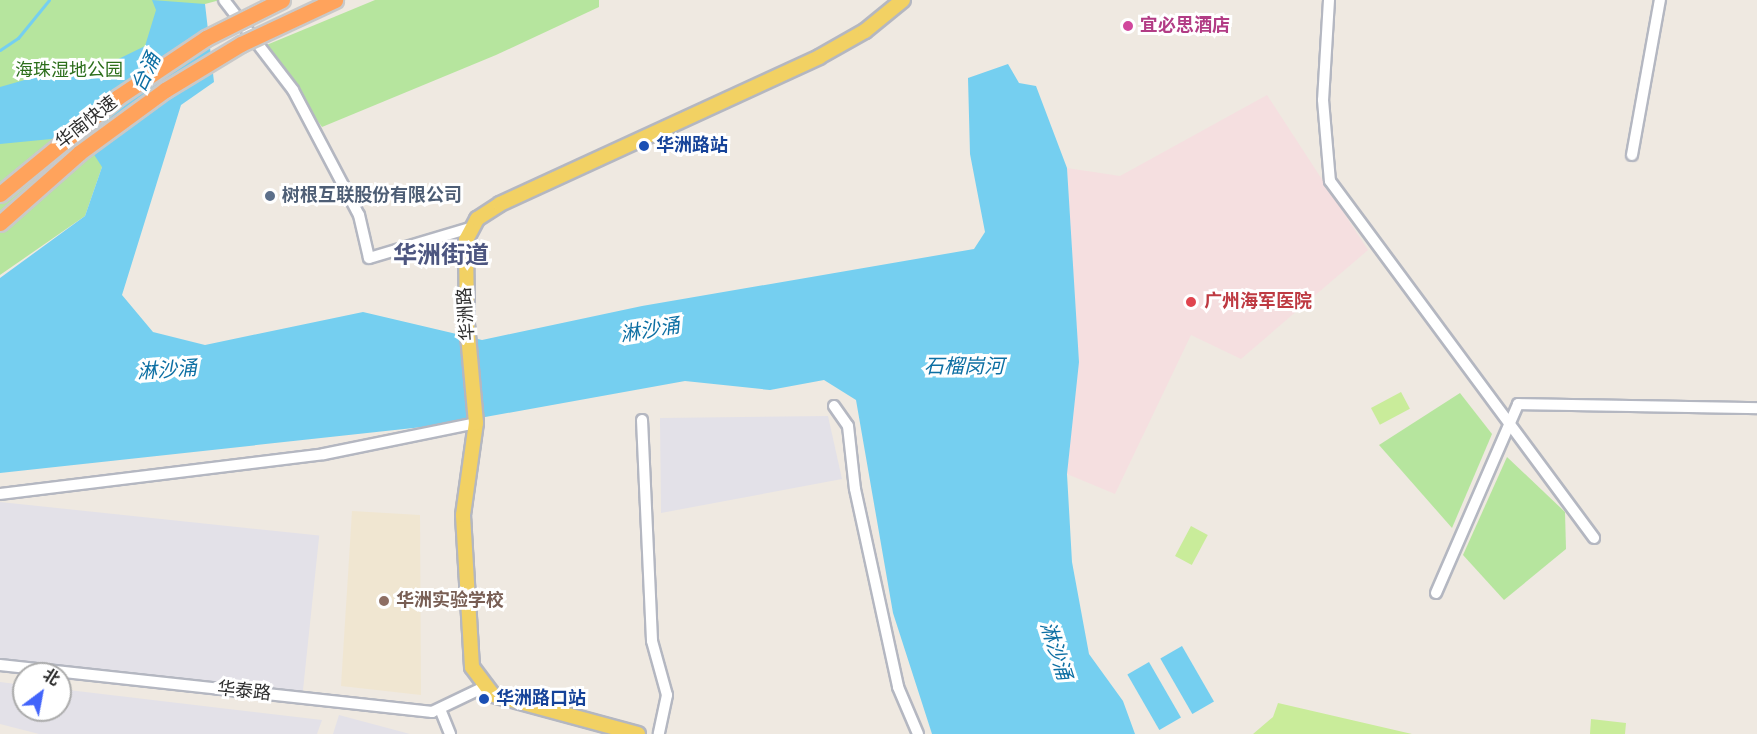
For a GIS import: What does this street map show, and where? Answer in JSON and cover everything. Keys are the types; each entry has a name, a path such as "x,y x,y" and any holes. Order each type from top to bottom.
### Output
{"highway":[{"name":"华南快速","path":"0,194 117,97 206,38 282,0"},
{"name":"华南快速","path":"0,223 79,153 165,90 241,44 335,0"}],"main road":[{"path":"473,227 500,204 819,57 865,32 903,0"},
{"name":"华洲路","path":"473,227 465,254 467,324 476,423 463,515 470,659 482,688"},
{"path":"482,688 638,734"}],"street":[{"path":"224,0 293,90 359,215 369,258 473,227"},
{"path":"1329,0 1323,100 1330,181 1511,421 1594,538"},
{"path":"1632,155 1660,0"},
{"path":"1436,593 1518,404 1757,408"},
{"path":"834,406 848,426 855,489 898,687 918,734"},
{"path":"642,420 652,641 667,695 659,734"},
{"path":"0,494 324,454 476,423"},
{"name":"华泰路","path":"0,665 381,707 440,709 482,688"},
{"path":"440,709 450,734"}],"shaded area":[{"name":"广州海军医院","path":"1267,95 1368,250 1241,359 1191,335 1115,494 1067,474 1078,357 1067,168 1120,176"},
{"path":"828,416 842,479 661,513 660,418"},
{"path":"0,502 319,536 303,692 72,667 72,662 0,660"},
{"name":"华洲实验学校","path":"352,511 420,515 421,695 341,686"},
{"path":"0,682 12,684 12,722 72,722 72,690 322,720 317,734 39,734 0,724"},
{"path":"339,715 410,734 333,734"}],"green space":[{"name":"海珠湿地公园","path":"0,0 220,0 205,4 102,167 85,216 0,275"},
{"path":"375,0 599,0 599,7 496,55 322,127 264,46"},
{"path":"1401,392 1410,409 1380,425 1371,408"},
{"path":"1460,393 1492,434 1452,528 1379,445"},
{"path":"1507,457 1565,512 1566,549 1504,600 1463,555"},
{"path":"1191,526 1208,535 1192,565 1175,556"},
{"path":"1278,703 1412,734 1253,734 1273,717"},
{"path":"1591,719 1626,723 1625,734 1590,734"}],"water":[{"name":"石榴岗河","path":"152,0 205,4 214,82 181,105 122,295 153,332 205,345 363,312 482,340 642,306 974,249 985,232 970,154 968,78 1008,64 1019,83 1036,86 1067,168 1079,362 1067,474 1072,562 1089,654 1123,701 1135,734 932,734 893,613 856,400 824,380 770,390 685,381 441,425 0,473 0,278 85,216 102,167 82,136 0,144 0,87 63,69 100,68 145,46 156,10"},
{"path":"1182,646 1214,701 1192,714 1160,658"},
{"path":"1149,662 1181,717 1159,730 1127,674"}],"waterway":[{"path":"0,50 18,38 49,0"}],"place":[{"name":"宜必思酒店","path":"1128,26"},
{"name":"华洲路站","path":"644,146"},
{"name":"树根互联股份有限公司","path":"270,196"},
{"name":"广州海军医院","path":"1191,302"},
{"name":"华洲实验学校","path":"384,601"},
{"name":"华洲路口站","path":"484,699"}],"district":[{"name":"华洲街道","path":"441,256"}],"water label":[{"name":"台涌","path":"147,73"},
{"name":"淋沙涌","path":"650,331"},
{"name":"淋沙涌","path":"167,371"},
{"name":"淋沙涌","path":"1055,651"}]}
